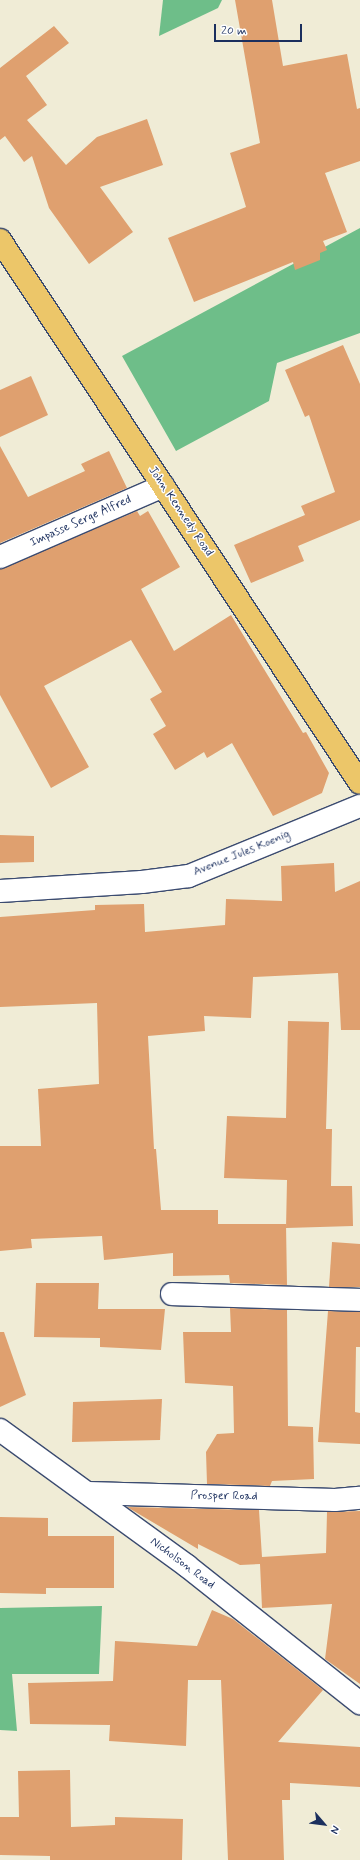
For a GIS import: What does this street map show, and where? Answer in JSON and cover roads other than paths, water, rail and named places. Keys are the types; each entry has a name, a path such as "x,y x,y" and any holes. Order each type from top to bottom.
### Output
{"main road":[{"name":"John Kennedy Road","path":"0,240 360,783"}],"street":[{"name":"Impasse Serge Alfred","path":"0,557 163,486"},
{"name":"Avenue Jules Koenig","path":"0,891 142,882 189,876 360,806"},
{"path":"172,1294 360,1300"},
{"name":"Nicholson Road","path":"0,1430 187,1566 360,1703"},
{"name":"Prosper Road","path":"88,1493 335,1500 360,1498"}]}
